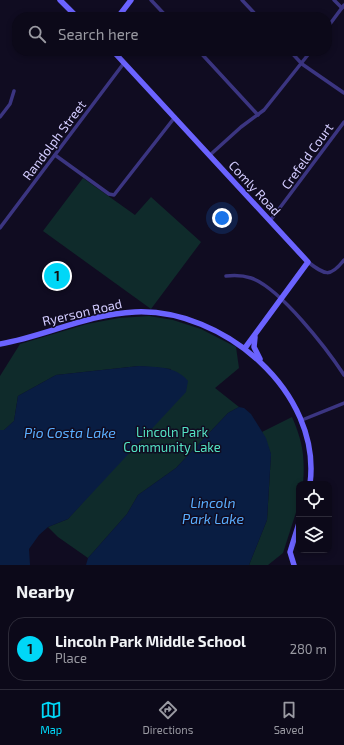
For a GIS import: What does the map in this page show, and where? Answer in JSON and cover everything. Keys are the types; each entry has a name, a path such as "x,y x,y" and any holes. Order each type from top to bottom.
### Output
{"main road":[{"path":"60,0 72,12"},
{"path":"122,12 131,0"},
{"name":"Comly Road","path":"118,56 308,262"},
{"path":"245,348 308,262"},
{"name":"Ryerson Road","path":"0,344 94,318 123,313 149,312 181,317 207,328 245,348 271,374 290,399 302,420 310,452 310,481"},
{"path":"255,334 255,350 271,374"},
{"path":"294,565 290,552 296,533"}],"street":[{"path":"151,0 162,12"},
{"path":"242,0 253,12"},
{"path":"332,21 343,6 334,0"},
{"path":"204,56 258,115"},
{"path":"295,56 302,64 344,93"},
{"path":"210,155 241,127 258,115 275,98 308,56"},
{"name":"Randolph Street","path":"0,228 124,63"},
{"path":"0,117 10,104 14,91"},
{"path":"55,155 109,194 114,195 174,117"},
{"name":"Crefeld Court","path":"270,221 344,122"},
{"path":"308,262 330,274 338,269 344,260"},
{"path":"226,276 236,275 251,278 258,281 281,299 291,308 328,352 344,376"},
{"path":"302,420 344,403"}],"green space":[{"path":"83,178 135,215 151,197 201,242 151,309 43,231"},
{"name":"Lincoln Park Community Lake","path":"149,316 173,320 201,329 236,347 239,368 215,388 239,407 228,413 176,468 138,495 127,514 88,558 58,537 48,527 68,519 121,460 171,369 139,366 56,375 18,396 14,421 4,430 0,430 0,376 20,344 87,324 119,318"},
{"path":"292,417 301,442 304,466 303,481 296,481 296,512 283,553 268,565 249,565 267,520 271,454 262,432"}],"water":[{"name":"Pio Costa Lake","path":"139,366 166,368 178,372 188,381 186,392 68,519 48,527 39,535 29,549 30,565 0,565 0,430 4,430 14,421 18,396 56,375"},
{"name":"Lincoln Park Lake","path":"239,407 244,408 251,414 266,438 271,454 267,520 249,565 86,565 88,558 127,514 138,495 176,468 228,413"}],"place":[{"name":"Lincoln Park Middle School","path":"57,276"}]}
